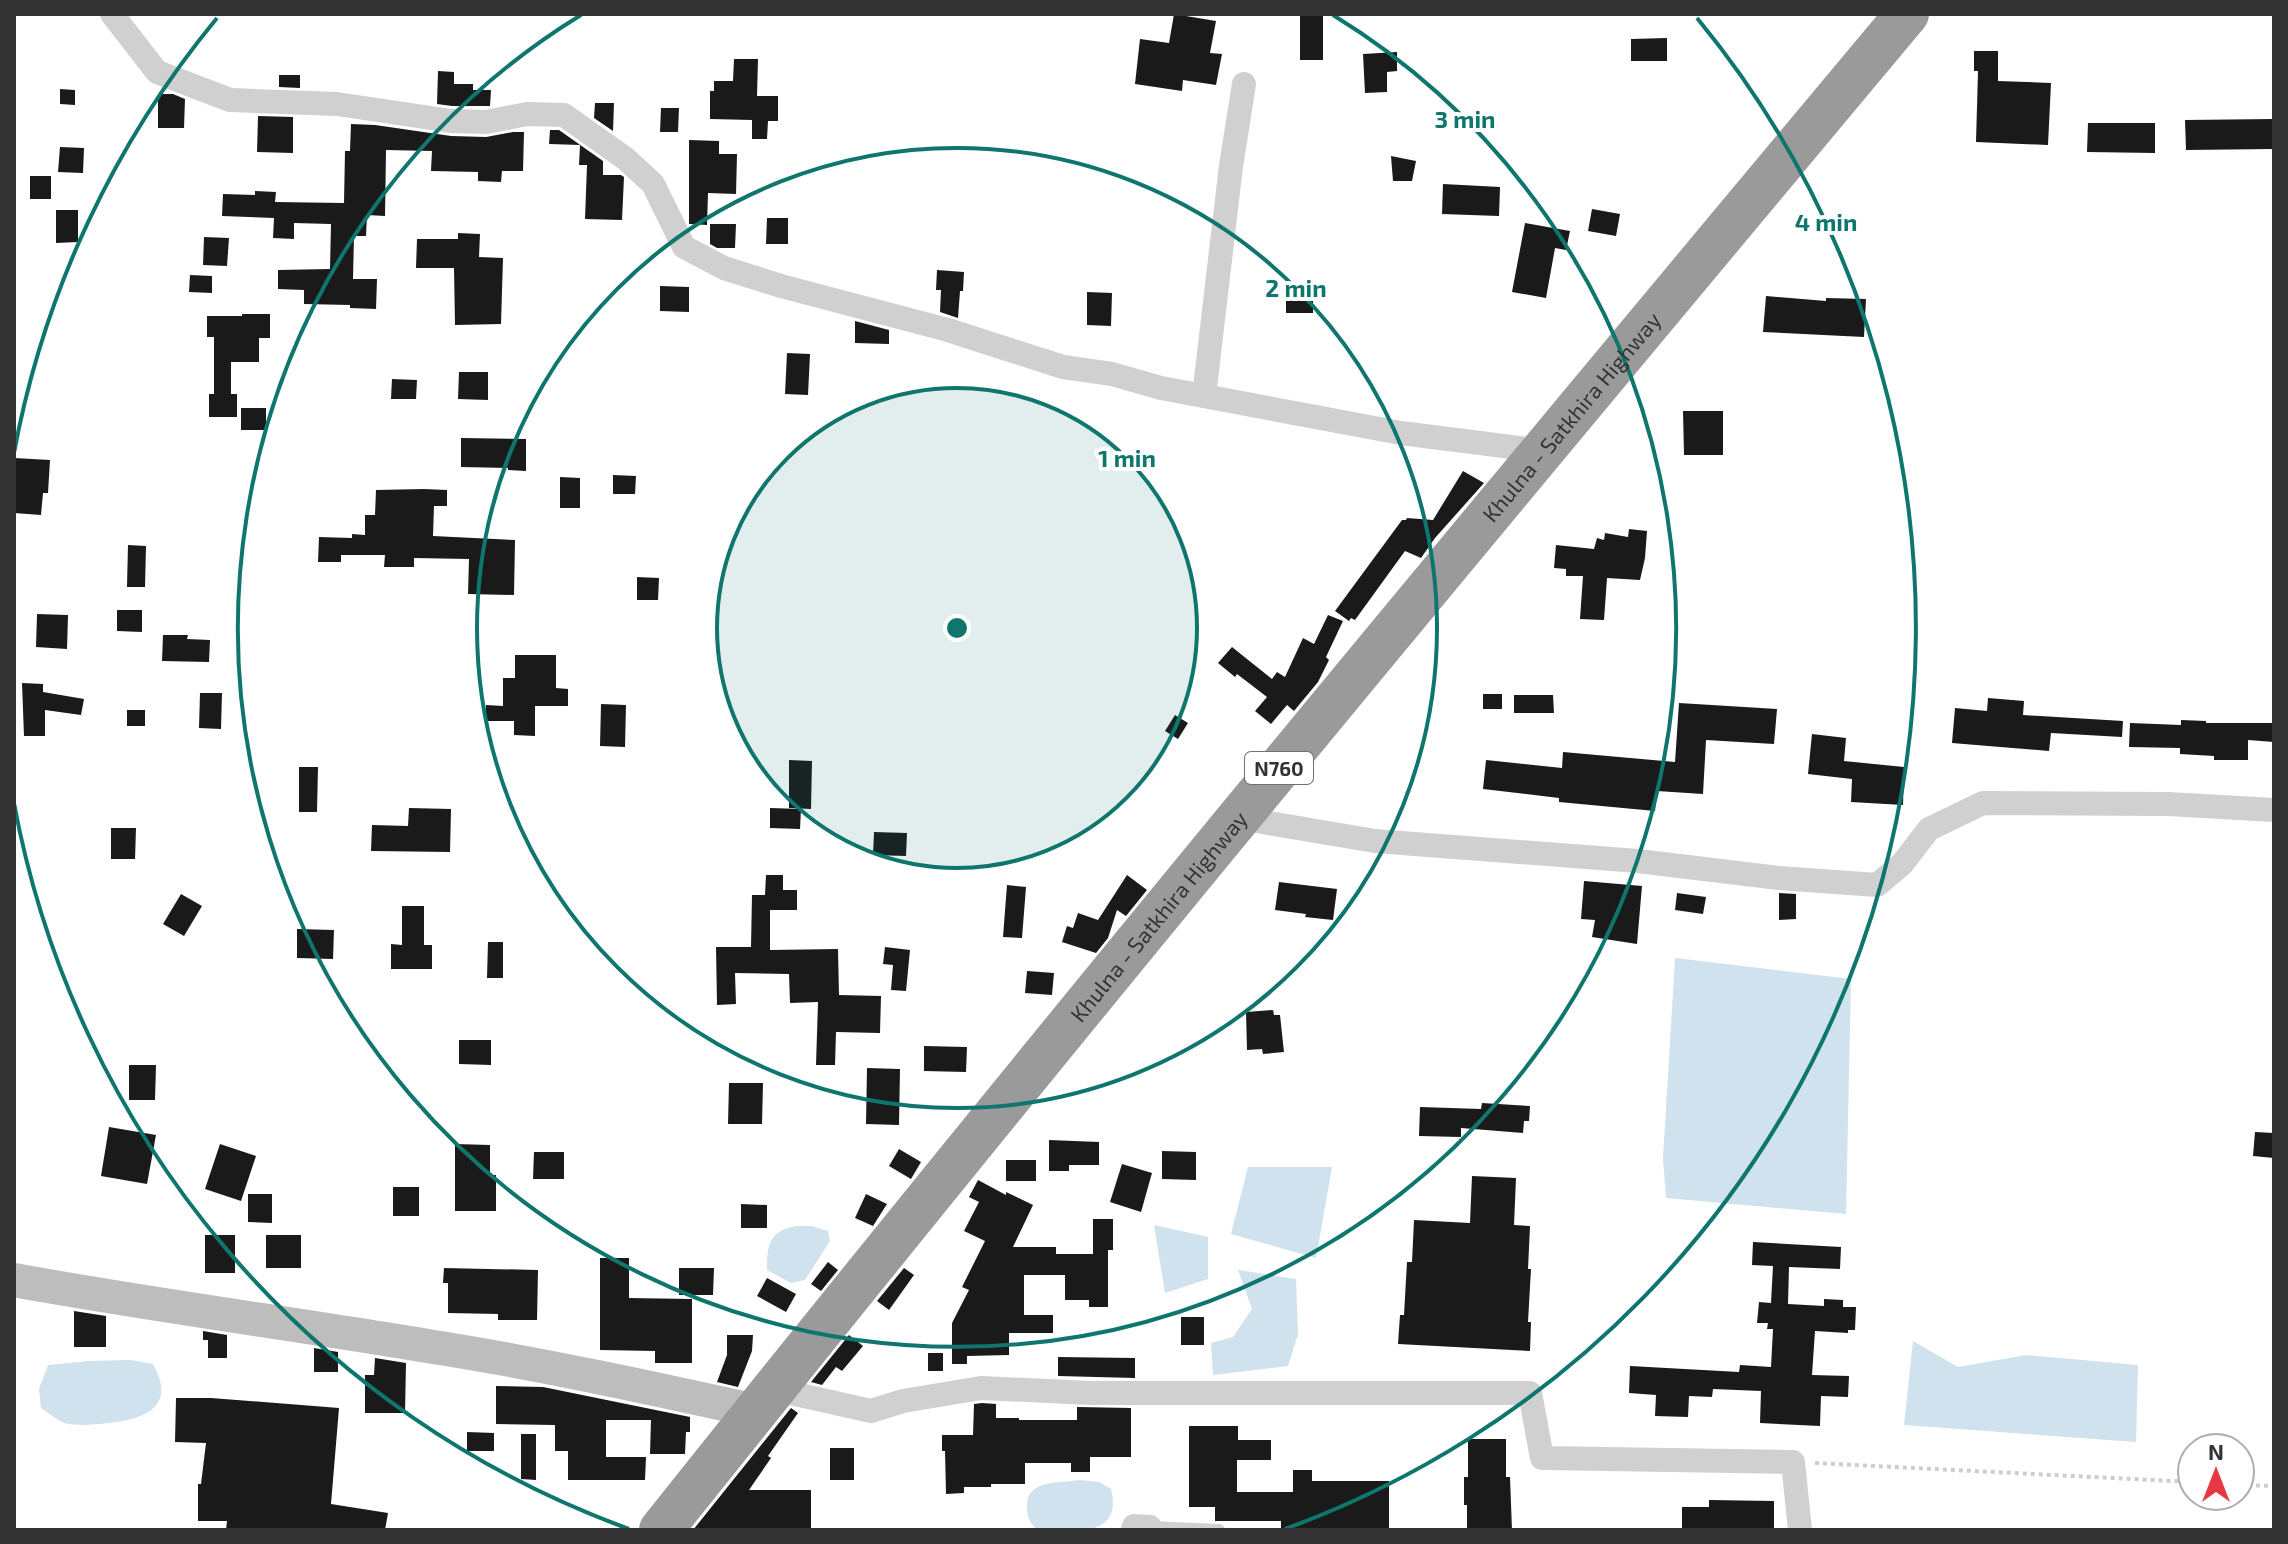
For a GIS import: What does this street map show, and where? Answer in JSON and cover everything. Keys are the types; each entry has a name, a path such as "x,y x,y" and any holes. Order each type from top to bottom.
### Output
{"highway":[{"name":"Khulna - Satkhira Highway","path":"661,1530 1239,818 1907,14"}],"street":[{"path":"112,14 157,72 230,100 337,104 451,121 486,122 527,114 564,115 626,159 653,184 684,247 724,268 781,286 948,330 1063,367 1112,374 1161,388 1401,433 1542,451"},
{"path":"1204,396 1227,195 1244,84"},
{"path":"1239,818 1375,841 1638,861 1779,878 1877,885 1902,864 1929,829 1983,803 2168,804 2274,810"},
{"path":"14,1280 571,1371 765,1400 871,1411 903,1401 981,1388 1090,1393 1530,1393 1542,1458 1793,1462 1800,1530"}],"lane":[{"path":"1142,1528 1219,1530"}],"path":[{"path":"1793,1462 2176,1481"}],"water":[{"path":"1675,958 1851,979 1846,1214 1666,1198 1663,1159"},
{"path":"1248,1167 1332,1167 1316,1258 1231,1234"},
{"path":"1154,1225 1208,1237 1208,1279 1165,1293"},
{"path":"796,1226 828,1231 830,1241 805,1280 791,1283 767,1270 768,1253 771,1240 780,1231"},
{"path":"1238,1270 1296,1279 1298,1334 1288,1366 1213,1375 1211,1343 1233,1337 1252,1309"},
{"path":"1913,1341 1958,1367 2026,1355 2138,1365 2136,1442 1904,1425"},
{"path":"131,1360 153,1364 160,1380 158,1403 150,1411 127,1420 80,1425 62,1422 41,1408 39,1389 48,1365"},
{"path":"1080,1480 1099,1482 1111,1489 1113,1505 1110,1517 1091,1529 1037,1530 1029,1520 1027,1510 1032,1491 1046,1484"}],"building":[{"path":"1174,14 1216,21 1210,53 1222,54 1216,85 1183,80 1182,91 1135,84 1140,39 1169,43"},
{"path":"1300,14 1323,14 1323,60 1300,60"},
{"path":"1667,38 1667,61 1631,61 1631,39"},
{"path":"1974,51 1998,51 1998,81 2051,83 2048,145 1976,142 1978,71 1974,71"},
{"path":"1397,52 1397,71 1387,72 1387,92 1365,93 1363,54"},
{"path":"734,59 758,59 757,96 778,96 778,121 768,121 767,139 752,139 752,120 710,119 710,91 714,91 714,81 733,81"},
{"path":"438,71 454,72 454,84 473,84 473,90 491,90 490,106 437,104"},
{"path":"279,75 300,75 300,88 279,87"},
{"path":"60,89 75,90 75,105 60,104"},
{"path":"158,94 173,94 185,99 184,128 158,128"},
{"path":"595,103 614,103 613,131 594,118"},
{"path":"661,108 679,108 678,132 660,132"},
{"path":"258,116 293,117 293,153 257,152"},
{"path":"2274,119 2274,149 2186,150 2185,120"},
{"path":"2088,123 2155,123 2155,153 2087,152"},
{"path":"351,124 451,136 486,137 524,132 523,171 502,171 501,182 478,181 478,172 431,171 432,151 386,150 385,216 367,215 366,236 354,236 353,279 377,279 376,309 304,304 304,290 278,289 278,270 330,269 331,224 294,223 294,239 273,238 274,218 222,216 223,194 276,192 275,202 344,203 345,151 350,151"},
{"path":"550,130 559,130 603,161 603,175 624,177 622,220 585,219 587,165 579,165 580,145 549,144"},
{"path":"689,140 719,141 719,154 737,154 736,194 708,193 707,225 689,224"},
{"path":"60,147 84,148 83,173 58,172"},
{"path":"1391,156 1416,161 1412,181 1393,181"},
{"path":"30,176 51,176 51,199 30,199"},
{"path":"1443,184 1500,187 1499,216 1442,214"},
{"path":"1592,209 1620,214 1616,236 1588,231"},
{"path":"56,210 78,210 78,242 56,243"},
{"path":"767,218 788,218 788,244 766,244"},
{"path":"1525,223 1570,231 1566,250 1555,248 1546,298 1512,292"},
{"path":"710,224 736,224 735,248 717,248 710,244"},
{"path":"458,233 480,234 479,257 503,258 501,324 455,325 454,268 416,268 417,239 458,239"},
{"path":"204,237 229,238 227,266 203,265"},
{"path":"937,270 964,272 958,318 940,312 941,290 936,290"},
{"path":"190,275 212,276 212,293 189,292"},
{"path":"660,286 689,287 689,312 660,311"},
{"path":"1087,292 1112,293 1111,326 1087,325"},
{"path":"1313,294 1313,313 1286,313 1286,295"},
{"path":"1766,296 1826,301 1826,298 1866,299 1864,337 1763,332"},
{"path":"270,314 270,338 259,338 259,362 231,362 231,394 237,394 237,417 209,417 209,394 214,394 214,337 207,337 207,316"},
{"path":"855,321 889,330 889,344 855,343"},
{"path":"787,353 810,354 808,395 785,394"},
{"path":"459,372 488,372 488,400 458,399"},
{"path":"392,379 417,380 416,399 391,399"},
{"path":"241,408 266,408 266,430 241,430"},
{"path":"1683,411 1723,411 1723,455 1684,455"},
{"path":"461,438 526,439 526,471 461,467"},
{"path":"14,458 50,460 48,493 43,493 41,515 14,513"},
{"path":"1463,471 1484,483 1421,558 1405,551 1355,620 1351,618 1349,621 1335,611 1402,520 1433,520"},
{"path":"613,475 636,476 635,494 613,494"},
{"path":"560,477 580,478 580,508 560,508"},
{"path":"376,490 447,490 447,506 434,506 433,536 515,540 514,595 468,594 469,559 414,558 414,567 384,567 385,555 341,555 341,562 318,562 319,537 352,538 352,534 365,535 365,515 375,515"},
{"path":"1629,529 1647,531 1640,580 1607,578 1604,620 1580,619 1583,576 1566,576 1566,569 1554,568 1556,545 1594,549 1597,538 1604,540 1605,533 1628,537"},
{"path":"128,545 146,546 145,587 127,587"},
{"path":"637,577 659,578 658,600 637,600"},
{"path":"117,610 142,610 142,632 117,631"},
{"path":"37,614 68,615 67,649 36,647"},
{"path":"1328,615 1343,621 1318,682 1294,711 1287,705 1271,724 1255,711 1267,697 1218,663 1232,647 1272,679 1277,672 1285,677 1303,638 1314,644"},
{"path":"163,635 188,635 187,639 210,640 209,662 162,661"},
{"path":"515,655 556,655 556,688 568,689 568,706 535,706 535,736 514,735 514,721 486,721 486,705 503,706 503,678 515,678"},
{"path":"22,683 43,684 43,692 84,699 81,715 45,710 45,736 24,736"},
{"path":"200,693 222,693 221,729 199,728"},
{"path":"1483,694 1502,694 1502,709 1483,709"},
{"path":"1514,695 1553,695 1554,713 1514,713"},
{"path":"1988,698 2024,701 2023,715 2123,721 2122,737 2051,733 2049,751 1952,743 1955,708 1987,711"},
{"path":"1679,703 1777,709 1774,744 1706,740 1703,794 1657,791 1655,811 1559,802 1559,798 1483,789 1486,760 1562,768 1563,752 1675,762"},
{"path":"601,704 626,705 625,747 600,746"},
{"path":"127,710 145,710 145,726 127,726"},
{"path":"1175,715 1188,723 1178,739 1165,731"},
{"path":"2181,720 2274,723 2274,742 2248,740 2248,760 2214,760 2214,756 2180,754 2180,748 2129,747 2130,723 2181,725"},
{"path":"1812,734 1846,738 1844,761 1904,767 1903,805 1851,802 1852,779 1808,774"},
{"path":"789,760 812,761 811,809 789,808"},
{"path":"299,767 318,767 317,812 299,812"},
{"path":"409,808 451,809 450,852 371,851 372,825 408,826"},
{"path":"770,808 801,809 800,829 770,828"},
{"path":"111,828 136,828 135,859 111,859"},
{"path":"874,832 907,833 906,856 873,855"},
{"path":"766,875 783,875 783,890 797,890 797,910 770,910 770,950 838,949 839,995 881,996 880,1033 836,1032 835,1065 816,1065 818,1002 790,1003 789,974 735,973 736,1004 717,1005 716,947 751,947 752,895 765,895"},
{"path":"1127,875 1147,890 1126,916 1117,910 1108,938 1096,953 1062,942 1067,926 1073,928 1078,913 1098,920"},
{"path":"1584,881 1642,886 1637,944 1592,937 1595,920 1581,919"},
{"path":"1279,882 1337,889 1333,920 1275,910"},
{"path":"1007,885 1026,887 1022,938 1003,937"},
{"path":"1677,893 1706,897 1703,914 1675,910"},
{"path":"1779,893 1796,894 1796,919 1779,920"},
{"path":"181,894 202,906 184,936 163,924"},
{"path":"402,906 424,906 424,945 432,945 432,969 391,969 391,944 402,945"},
{"path":"297,929 334,930 333,959 297,958"},
{"path":"488,942 503,942 503,978 487,978"},
{"path":"885,947 910,950 906,991 891,990 893,965 883,964"},
{"path":"1027,971 1054,973 1052,995 1025,993"},
{"path":"1273,1010 1274,1015 1280,1015 1284,1052 1263,1054 1262,1049 1247,1050 1246,1012"},
{"path":"459,1040 491,1040 491,1065 459,1064"},
{"path":"924,1046 967,1047 966,1072 924,1071"},
{"path":"129,1065 156,1065 155,1100 129,1100"},
{"path":"867,1068 900,1069 899,1125 866,1124"},
{"path":"729,1083 763,1083 762,1124 728,1124"},
{"path":"1482,1103 1530,1106 1529,1121 1524,1121 1523,1133 1461,1128 1461,1137 1419,1136 1420,1107 1481,1109"},
{"path":"109,1127 156,1135 147,1184 101,1176"},
{"path":"2255,1132 2274,1133 2274,1158 2253,1156"},
{"path":"1049,1140 1099,1142 1099,1165 1069,1165 1069,1171 1049,1171"},
{"path":"220,1144 256,1156 241,1201 205,1189"},
{"path":"455,1144 490,1145 490,1175 496,1175 496,1211 455,1211"},
{"path":"899,1149 921,1162 911,1179 889,1166"},
{"path":"1162,1151 1196,1152 1196,1180 1162,1179"},
{"path":"534,1152 564,1152 564,1179 533,1179"},
{"path":"1006,1160 1036,1160 1036,1181 1006,1181"},
{"path":"1122,1164 1152,1173 1141,1212 1110,1202"},
{"path":"1472,1176 1516,1178 1514,1225 1530,1226 1530,1351 1398,1344 1400,1315 1404,1315 1407,1262 1412,1262 1414,1220 1470,1223"},
{"path":"978,1180 1033,1205 1013,1247 1056,1247 1056,1254 1093,1254 1093,1219 1113,1219 1113,1250 1108,1250 1108,1307 1089,1307 1089,1300 1065,1300 1065,1275 1024,1275 1024,1315 1053,1315 1053,1333 1009,1333 1009,1355 967,1356 967,1364 952,1364 952,1323 969,1290 962,1287 985,1241 964,1231 979,1202 969,1197"},
{"path":"393,1187 419,1187 419,1216 393,1216"},
{"path":"248,1194 272,1194 272,1223 248,1222"},
{"path":"866,1194 887,1204 873,1226 855,1218"},
{"path":"741,1204 767,1205 767,1228 741,1228"},
{"path":"205,1235 235,1235 235,1273 205,1273"},
{"path":"266,1235 301,1235 301,1268 266,1268"},
{"path":"1753,1242 1841,1247 1840,1269 1789,1267 1788,1304 1824,1306 1824,1299 1843,1300 1843,1307 1856,1307 1855,1330 1848,1330 1848,1333 1815,1331 1812,1375 1849,1376 1848,1397 1821,1396 1820,1426 1760,1423 1761,1391 1713,1389 1712,1397 1689,1396 1688,1417 1655,1416 1656,1395 1629,1393 1630,1366 1739,1372 1740,1365 1771,1367 1773,1329 1767,1329 1768,1323 1757,1323 1759,1302 1771,1303 1773,1266 1752,1265"},
{"path":"600,1258 629,1258 629,1298 692,1299 692,1363 655,1363 655,1351 600,1350"},
{"path":"828,1262 838,1270 821,1291 811,1284"},
{"path":"444,1268 538,1270 537,1320 498,1320 498,1314 448,1313 448,1283 443,1283"},
{"path":"679,1268 714,1268 713,1295 679,1295"},
{"path":"904,1268 914,1275 889,1310 877,1301"},
{"path":"767,1278 796,1294 786,1312 757,1296"},
{"path":"74,1311 106,1316 106,1347 74,1347"},
{"path":"1181,1317 1204,1317 1204,1345 1181,1345"},
{"path":"203,1331 227,1335 227,1358 208,1358 208,1340 203,1340"},
{"path":"727,1335 753,1335 752,1351 738,1387 717,1382 727,1355"},
{"path":"849,1335 863,1346 842,1371 836,1367 822,1385 811,1382"},
{"path":"314,1348 338,1352 338,1372 314,1372"},
{"path":"928,1353 943,1353 943,1371 928,1371"},
{"path":"1058,1357 1135,1358 1135,1378 1058,1376"},
{"path":"375,1358 406,1363 405,1413 365,1413 365,1375 374,1375"},
{"path":"496,1386 543,1387 690,1417 685,1454 650,1454 651,1420 606,1420 606,1457 646,1457 645,1480 568,1480 568,1451 555,1451 555,1425 496,1424"},
{"path":"176,1398 339,1408 331,1504 388,1513 385,1530 226,1530 227,1521 198,1521 198,1484 201,1484 206,1443 175,1442"},
{"path":"974,1404 996,1404 996,1418 1019,1420 1077,1420 1077,1407 1131,1408 1131,1457 1090,1457 1090,1472 1071,1472 1071,1463 1025,1463 1025,1484 964,1487 964,1493 946,1494 942,1435 973,1435"},
{"path":"791,1408 798,1413 749,1490 811,1490 811,1530 693,1530"},
{"path":"1189,1426 1238,1426 1238,1440 1271,1440 1271,1460 1237,1460 1237,1492 1293,1492 1293,1470 1312,1470 1312,1481 1389,1481 1389,1530 1281,1528 1281,1521 1215,1521 1215,1507 1189,1507"},
{"path":"467,1432 494,1433 494,1451 467,1451"},
{"path":"521,1434 536,1434 536,1480 521,1479"},
{"path":"1468,1439 1506,1439 1506,1477 1510,1477 1512,1530 1467,1530 1464,1477 1468,1477"},
{"path":"830,1448 854,1448 854,1480 830,1480"},
{"path":"1709,1500 1774,1501 1774,1530 1682,1530 1682,1507 1709,1507"}]}
